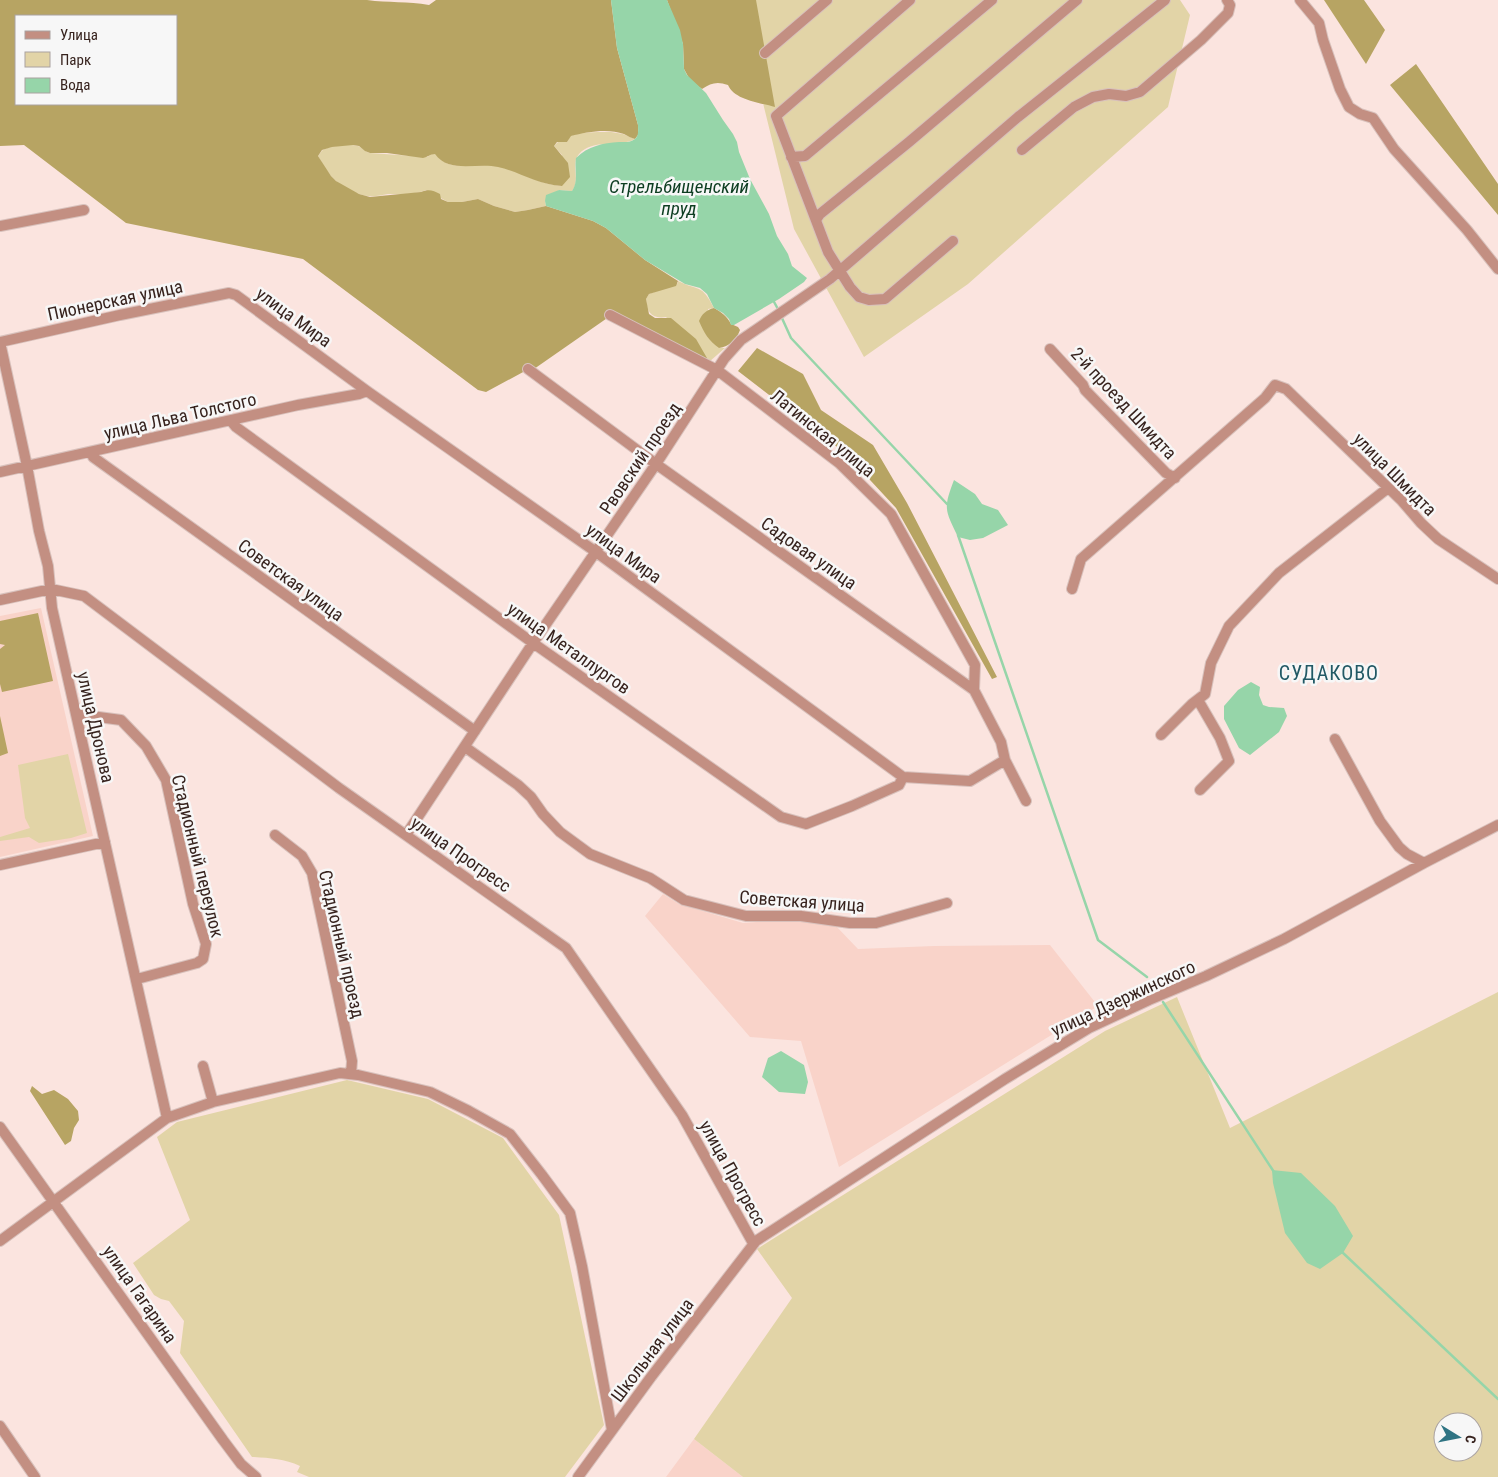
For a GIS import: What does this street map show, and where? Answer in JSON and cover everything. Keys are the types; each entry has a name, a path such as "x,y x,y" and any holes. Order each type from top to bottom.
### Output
{"street":[{"path":"765,53 827,0"},
{"path":"910,0 776,116 828,252 850,287 860,296 869,300 885,299 953,241"},
{"path":"791,157 805,156 992,0"},
{"path":"816,220 820,214 909,142 1077,0"},
{"name":"Рвовский проезд","path":"406,835 533,643 656,464 724,359 741,340 840,271 1018,117 1165,0"},
{"path":"1022,150 1074,107 1093,97 1109,94 1126,96 1140,92 1201,40 1228,13 1230,5 1227,0"},
{"path":"1300,0 1319,23 1325,48 1340,89 1349,107 1360,114 1374,118 1394,149 1467,230 1498,269"},
{"path":"0,226 84,210"},
{"name":"Пионерская улица","path":"0,342 229,292 236,295"},
{"name":"улица Мира","path":"236,295 367,391 596,552 904,777"},
{"name":"Латинская улица","path":"610,315 717,370 839,463 891,514 975,665 974,690"},
{"name":"улица Дронова","path":"0,342 48,566 54,617 167,1118"},
{"name":"2-й проезд Шмидта","path":"1050,349 1084,385 1085,390 1166,472 1175,478"},
{"name":"Садовая улица","path":"528,368 656,464 974,690 1001,742 1005,760 1026,801"},
{"name":"улица Шмидта","path":"1175,478 1266,398 1275,385 1286,389 1402,501 1438,539 1498,579"},
{"name":"улица Льва Толстого","path":"0,472 367,391"},
{"name":"улица Металлургов","path":"231,421 236,427 533,643 781,817 806,824 898,785 904,777"},
{"name":"Советская улица","path":"92,452 93,457 101,463 475,731"},
{"path":"1072,589 1081,559 1175,478"},
{"path":"1161,735 1192,704 1206,694 1211,663 1229,626 1279,573 1388,488"},
{"path":"0,600 50,589"},
{"name":"улица Прогресс","path":"50,589 84,596 339,788 566,948 682,1115 753,1243"},
{"path":"1198,700 1220,738 1229,761 1200,790"},
{"name":"Стадионный переулок","path":"76,714 121,720 146,746 166,780 193,904 206,944 203,959 137,980"},
{"path":"1335,739 1380,821 1406,854 1424,863"},
{"name":"Советская улица","path":"465,747 518,785 531,797 542,814 560,832 590,854 650,878 684,900 746,916 801,916 859,923 886,921 947,903"},
{"path":"904,777 970,781 1005,760"},
{"name":"улица Дзержинского","path":"753,1243 1072,1037 1284,939 1498,825"},
{"name":"Стадионный проезд","path":"274,835 302,856 312,873 352,1061 351,1074"},
{"path":"0,865 105,842"},
{"path":"203,1066 212,1102"},
{"path":"0,1241 167,1118 212,1102 340,1073 430,1092 510,1134 554,1190 570,1214 582,1266 612,1430"},
{"name":"улица Гагарина","path":"0,1127 223,1440 241,1464 256,1477"},
{"name":"Школьная улица","path":"578,1477 753,1243"},
{"path":"0,1426 35,1477"}],"shaded area":[{"path":"0,0 367,0 429,5 436,0 611,0 617,48 638,125 638,135 635,139 618,132 597,131 571,136 567,142 557,142 554,146 568,163 570,177 562,186 537,181 498,167 456,166 448,164 435,154 423,158 387,153 370,153 359,146 353,145 322,150 318,156 336,181 359,194 370,197 430,190 440,194 441,199 448,202 478,199 515,212 546,206 593,221 606,228 645,260 678,281 676,286 649,294 646,299 649,314 655,318 671,318 696,339 707,358 705,360 613,314 534,369 525,371 486,392 478,390 303,259 126,223 24,145 0,146"},
{"path":"667,0 756,0 775,107 742,97 731,90 728,85 714,83 702,89 690,80 684,69 683,44"},
{"path":"1324,0 1364,0 1385,30 1366,64"},
{"path":"1416,64 1498,184 1498,215 1390,85"},
{"path":"714,308 724,314 731,324 740,330 732,342 719,348 712,343 699,321 701,316"},
{"path":"757,348 803,374 821,410 873,445 907,503 997,677 992,679 896,508 845,453 738,371"},
{"path":"41,608 93,836 0,857 0,616"},
{"path":"38,613 53,681 2,692 0,684 0,649 5,645 0,644 0,621"},
{"path":"0,716 8,753 0,756"},
{"path":"663,894 679,904 743,923 786,920 835,925 858,949 1050,945 1098,1006 839,1167 801,1041 750,1037 645,916"},
{"path":"32,1086 42,1094 54,1090 68,1099 78,1111 79,1120 74,1128 71,1141 65,1145 30,1091"},
{"path":"694,1439 743,1477 666,1477"}],"green space":[{"path":"749,0 1180,0 1190,15 1168,107 968,284 864,357 794,229 762,99"},
{"path":"580,133 623,134 635,139 629,142 591,146 585,149 576,158 576,182 572,191 559,190 545,201 546,206 515,212 478,199 448,202 426,190 407,194 373,196 359,194 338,183 327,171 318,156 323,150 347,145 360,147 370,153 427,157 436,154 441,160 453,165 499,166 551,185 561,186 562,155 554,146 558,142 567,142 570,136"},
{"path":"678,281 703,291 714,308 708,309 719,348 725,348 709,362 666,317 654,316 649,311 646,299 649,294 678,283"},
{"path":"68,754 87,833 71,838 39,843 29,837 0,841 0,837 30,828 25,818 18,765"},
{"path":"1498,992 1498,1477 743,1477 694,1439 792,1298 757,1249 1105,1031 1177,997 1230,1128"},
{"path":"347,1080 428,1099 503,1138 559,1215 604,1425 565,1477 309,1477 297,1472 300,1466 276,1459 252,1457 180,1353 184,1321 169,1301 154,1295 133,1263 190,1220 157,1137 177,1122"}],"water":[{"name":"Стрельбищенский пруд","path":"611,0 667,0 680,30 683,44 684,69 687,75 706,93 733,134 750,179 769,214 777,236 788,254 792,266 807,278 779,299 734,325 731,325 729,319 723,313 714,308 707,294 700,288 685,284 645,260 606,228 593,221 546,206 546,195 559,190 572,191 576,179 576,158 581,154 602,144 631,141 638,135 638,125 617,48"},
{"path":"954,480 975,494 982,504 998,510 1008,525 983,538 970,540 958,537 950,521 947,509 948,497"},
{"path":"1251,682 1260,687 1259,695 1263,705 1284,708 1287,716 1279,732 1250,755 1239,748 1224,719 1224,706 1238,690"},
{"path":"781,1051 804,1065 808,1082 805,1094 779,1092 762,1077 768,1058"},
{"path":"1272,1170 1301,1173 1335,1206 1353,1236 1343,1253 1320,1269 1307,1263 1285,1233 1273,1183"}],"waterway":[{"path":"773,300 779,311"},
{"path":"781,316 791,338 947,504"},
{"path":"958,535 1098,940 1147,977"},
{"path":"1163,1002 1274,1172"},
{"path":"1342,1252 1498,1399"}],"district":[{"name":"СУДАКОВО","path":"1329,673"}]}
